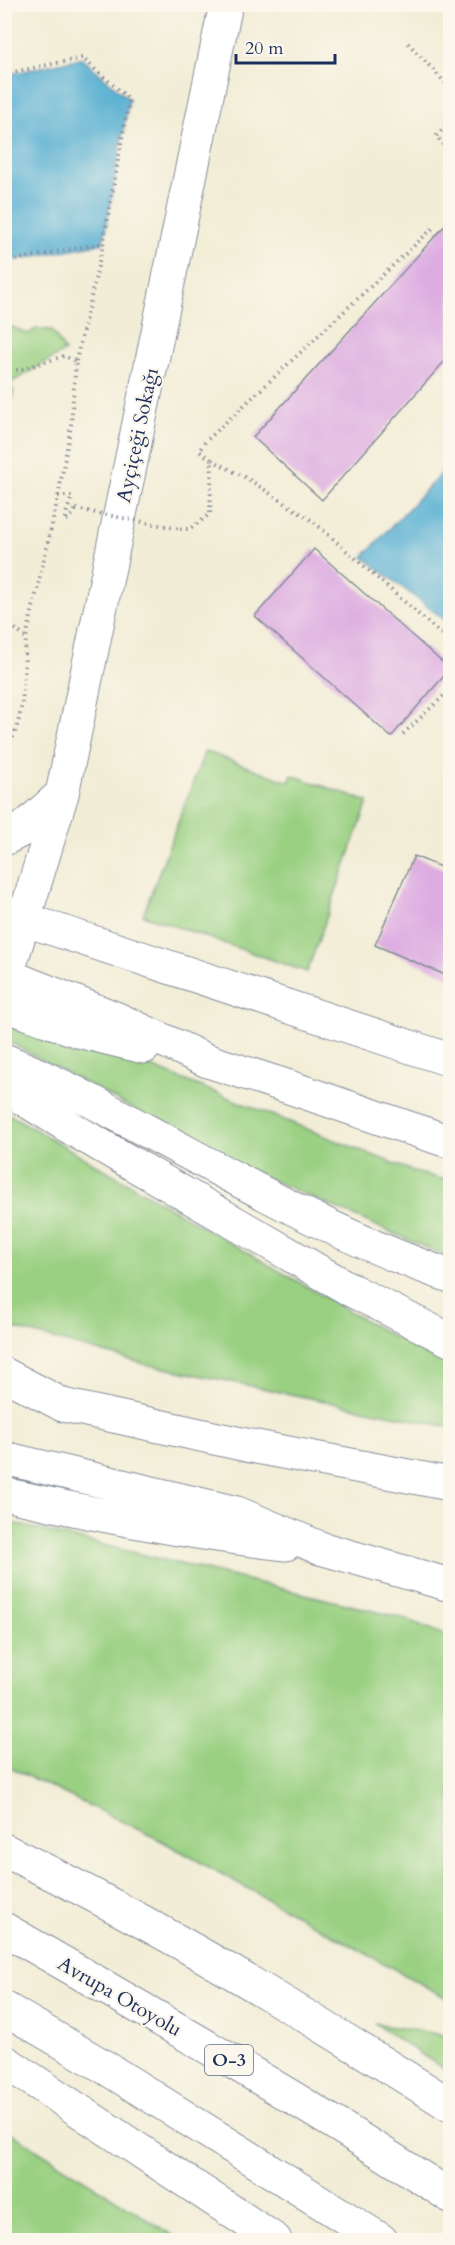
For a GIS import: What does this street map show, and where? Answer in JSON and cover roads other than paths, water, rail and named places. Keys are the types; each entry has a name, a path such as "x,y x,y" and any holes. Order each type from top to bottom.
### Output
{"main road":[{"name":"Ayçiçeği Sokağı","path":"5,984 14,916 62,794 226,4"},
{"path":"4,839 22,831 62,794"},
{"path":"14,916 450,1060"},
{"path":"5,984 115,1018 208,1061 450,1142"},
{"path":"4,1060 88,1099 274,1199 404,1260 450,1276"},
{"path":"4,1087 351,1290 450,1340"},
{"path":"4,1374 63,1405"},
{"path":"4,1391 246,1445 450,1484"},
{"path":"4,1458 237,1513 320,1548 450,1585"},
{"path":"4,1494 98,1515 211,1536 320,1548"},
{"path":"4,1850 163,1933 296,2008 450,2105"},
{"name":"Avrupa Otoyolu","path":"4,1929 382,2151 450,2196"},
{"path":"4,2008 103,2066 381,2241"},
{"path":"4,2061 275,2241"}],"water":[{"path":"82,58 129,99 103,243 5,262 5,75"},
{"path":"450,464 450,624 363,557"}]}
